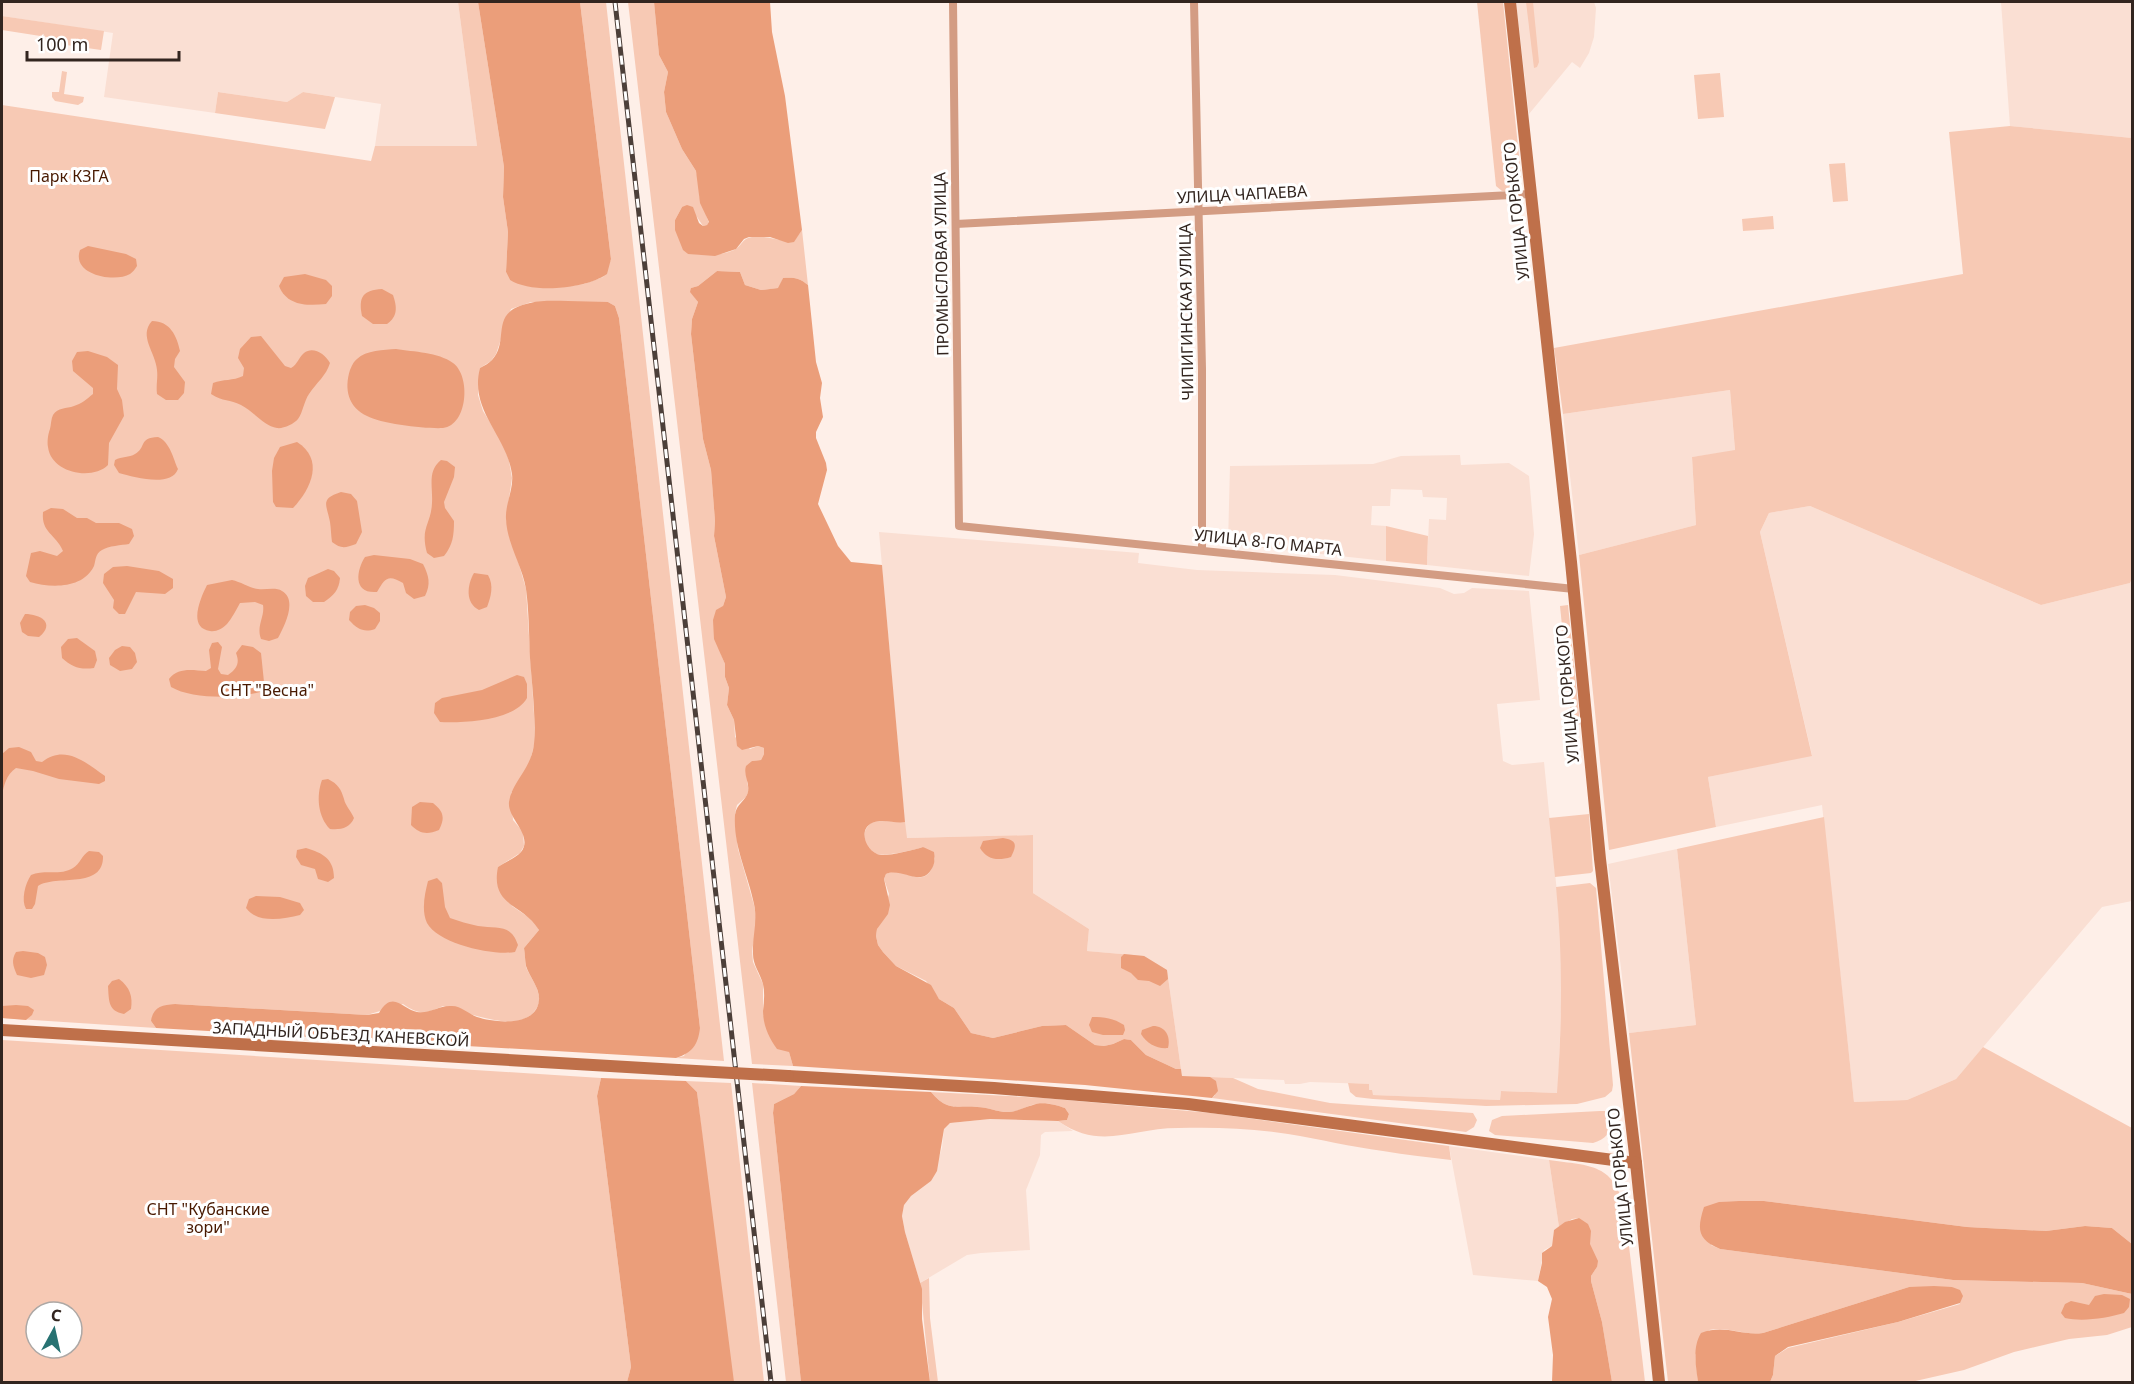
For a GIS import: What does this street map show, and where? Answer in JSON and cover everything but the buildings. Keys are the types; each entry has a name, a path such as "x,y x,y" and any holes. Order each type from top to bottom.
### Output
{"main road":[{"name":"УЛИЦА ГОРЬКОГО","path":"1510,2 1574,589 1600,859 1659,1383"},
{"name":"ЗАПАДНЫЙ ОБЪЕЗД КАНЕВСКОЙ","path":"2,1030 994,1088 1188,1104 1636,1163"}],"street":[{"name":"ПРОМЫСЛОВАЯ УЛИЦА","path":"953,2 960,526"},
{"name":"ЧИПИГИНСКАЯ УЛИЦА","path":"1194,2 1202,369 1202,550"},
{"name":"УЛИЦА ЧАПАЕВА","path":"956,224 1531,194"},
{"name":"УЛИЦА 8-ГО МАРТА","path":"960,526 1574,589"}],"shaded area":[{"path":"2,2 458,2 477,146 375,146 381,104 303,92 287,102 218,92 215,113 104,97 113,33 2,16"},
{"path":"478,2 580,2 611,259 607,274 598,279 559,288 531,287 510,280 506,272 508,232 503,197 504,167"},
{"path":"654,2 770,2 772,32 785,96 802,230 794,242 788,243 770,237 749,237 744,239 736,249 715,256 688,254 683,250 675,230 675,220 682,207 687,205 693,207 699,223 703,226 709,222 700,203 696,171 682,149 666,112 664,92 668,72 659,55"},
{"path":"1516,2 1594,2 1596,8 1594,37 1589,53 1580,68 1572,62 1529,114"},
{"path":"2001,2 2132,2 2132,138 2010,126"},
{"path":"88,246 126,254 136,259 137,266 123,277 96,275 82,266 79,259 80,250"},
{"path":"717,271 740,272 745,285 761,290 778,288 783,278 796,278 808,285 816,362 822,383 820,398 823,417 816,432 816,438 827,470 818,504 838,546 851,562 882,565 905,822 872,823 865,831 865,836 868,846 881,855 923,847 934,852 935,859 931,870 922,877 898,873 886,874 884,879 890,905 888,914 877,929 878,945 896,966 931,985 939,999 954,1008 971,1033 993,1038 1042,1026 1066,1025 1095,1045 1104,1046 1124,1039 1131,1040 1146,1055 1176,1069 1181,1069 1182,1076 1210,1077 1216,1081 1218,1091 1212,1098 1085,1085 793,1066 789,1052 777,1049 771,1040 763,1016 763,984 753,958 754,904 736,838 735,826 736,811 748,792 746,766 752,761 761,760 764,748 758,746 742,750 737,746 734,720 727,705 729,688 725,677 725,664 714,639 713,620 716,610 723,606 726,597 714,536 711,470 703,439 691,334 692,319 698,302 690,292 691,288 698,286"},
{"path":"305,274 326,280 332,286 332,296 326,304 298,303 287,298 283,293 279,286 284,277"},
{"path":"382,289 393,295 395,314 387,324 373,324 362,316 362,299 370,291"},
{"path":"549,301 608,302 615,306 619,318 700,1028 696,1044 686,1054 676,1058 156,1028 151,1021 156,1010 162,1006 175,1004 367,1015 379,1013 389,1002 393,1002 417,1012 455,1006 477,1017 494,1021 523,1019 536,1009 539,996 526,966 524,948 539,930 525,914 503,897 497,880 498,867 519,854 524,846 522,833 509,808 509,802 529,761 534,744 527,597 524,580 507,528 506,513 512,474 503,447 484,410 478,383 480,368 491,361 497,352 504,320 517,307"},
{"path":"152,321 164,324 172,330 177,340 180,351 175,359 174,367 185,382 184,393 178,400 166,400 157,394 156,364 147,339 148,327"},
{"path":"261,336 285,366 291,368 304,353 311,350 322,354 330,363 307,397 298,419 282,428 272,427 241,405 211,394 213,383 243,376 244,368 238,358 240,349 251,337"},
{"path":"396,349 426,353 447,359 459,369 463,378 464,399 458,418 451,425 443,428 426,428 404,425 374,419 355,408 349,397 347,384 354,361 370,352"},
{"path":"88,351 107,357 118,365 117,389 122,400 124,416 109,443 108,465 92,473 83,473 73,472 56,463 51,456 48,440 55,412 79,404 93,394 93,388 73,371 72,361 77,352"},
{"path":"1730,390 1735,451 1692,457 1696,525 1579,555 1563,414"},
{"path":"158,437 168,446 173,455 178,469 174,475 152,480 119,473 114,465 115,460 133,455 139,451 145,441"},
{"path":"297,442 305,449 313,465 310,483 293,508 276,507 273,502 274,458 280,447"},
{"path":"1460,455 1461,465 1509,463 1529,476 1534,534 1529,576 1427,565 1429,519 1446,520 1447,498 1423,497 1422,490 1391,489 1390,506 1372,506 1371,525 1386,526 1386,561 1228,544 1230,466 1373,464 1401,456"},
{"path":"441,460 455,467 454,477 444,502 445,508 454,521 454,531 447,552 444,556 434,558 427,553 425,532 432,503 432,474"},
{"path":"341,492 351,494 357,501 362,532 356,544 346,547 332,542 326,507 330,497"},
{"path":"1810,506 2041,605 2130,583 2132,579 2132,901 2102,907 1956,1079 1907,1100 1854,1102 1822,805 1716,827 1708,777 1812,755 1760,532 1769,513"},
{"path":"51,508 63,509 77,518 87,518 96,523 119,523 132,529 134,536 129,544 100,552 89,574 74,583 57,586 30,582 26,576 31,553 40,551 57,556 63,551 44,525 43,512"},
{"path":"879,532 1139,553 1138,563 1197,570 1335,575 1440,588 1454,594 1464,593 1472,588 1529,591 1540,700 1497,704 1503,761 1512,765 1544,762 1561,933 1562,979 1558,1093 1501,1091 1500,1100 1372,1095 1369,1084 1310,1082 1285,1084 1284,1080 1182,1076 1167,970 1143,956 1087,951 1089,929 1033,893 1033,835 906,838"},
{"path":"374,555 410,559 423,564 428,580 425,596 414,599 406,593 403,583 390,578 377,592 364,589 359,581 360,569 365,557"},
{"path":"127,566 159,571 173,579 173,588 165,594 136,592 125,614 119,614 113,608 114,600 103,583 104,574 113,567"},
{"path":"328,569 334,571 340,578 337,589 324,602 313,602 306,596 305,586 308,578"},
{"path":"474,573 488,575 491,583 491,595 487,607 479,610 474,607 469,598 470,583"},
{"path":"232,580 255,588 280,590 287,595 288,614 278,638 269,641 261,639 259,630 263,605 255,602 240,603 227,624 219,630 203,629 199,624 198,611 207,585"},
{"path":"365,605 380,613 380,621 375,629 367,631 355,626 349,620 350,612 356,606"},
{"path":"25,614 44,620 46,628 39,637 28,636 22,632 20,623"},
{"path":"77,638 95,651 97,660 94,668 76,667 62,658 61,647 68,639"},
{"path":"218,642 222,647 218,669 221,674 228,675 236,668 238,660 236,653 242,645 253,647 261,653 264,682 260,692 214,697 190,694 171,687 169,679 177,673 186,670 206,671 211,668 209,650 212,643"},
{"path":"122,646 130,647 135,653 137,662 132,669 120,671 110,665 109,658 115,650"},
{"path":"517,675 524,677 527,684 527,698 521,706 511,712 488,719 450,722 440,722 434,713 435,703 442,698 482,690"},
{"path":"19,747 31,752 36,761 42,762 59,755 75,757 105,776 105,781 99,784 59,779 16,768 8,777 2,795 2,754 9,748"},
{"path":"328,779 339,787 354,818 345,828 330,829 323,819 319,799 320,786 322,780"},
{"path":"420,802 433,803 439,809 443,819 439,830 424,833 411,825 412,807"},
{"path":"1003,838 1011,840 1014,844 1011,857 993,858 986,855 980,848 983,841"},
{"path":"306,848 318,852 330,861 334,878 328,882 318,879 315,869 301,865 296,857 297,850"},
{"path":"1677,849 1696,1025 1629,1033 1608,864"},
{"path":"89,851 99,852 103,856 101,867 96,873 88,877 38,886 35,904 32,909 26,909 24,892 31,875 68,870"},
{"path":"437,878 442,883 445,907 450,918 478,926 507,930 518,945 515,952 494,952 467,947 442,937 433,930 425,918 424,902 428,881"},
{"path":"256,896 280,897 300,903 304,910 300,915 286,918 271,919 257,916 246,908 249,899"},
{"path":"16,952 38,953 45,957 47,965 44,975 31,978 17,975 13,958"},
{"path":"1124,954 1144,956 1167,970 1168,979 1160,986 1149,981 1138,980 1121,968 1121,957"},
{"path":"119,979 126,985 132,1000 131,1009 124,1014 112,1008 109,1001 108,986 112,981"},
{"path":"2,1006 28,1006 34,1010 32,1015 26,1020 2,1018"},
{"path":"1092,1017 1109,1018 1124,1025 1123,1035 1103,1035 1092,1032 1089,1025"},
{"path":"1153,1026 1166,1032 1169,1040 1168,1048 1153,1045 1141,1034 1142,1030"},
{"path":"601,1078 686,1081 697,1092 734,1382 627,1382 631,1367 597,1096"},
{"path":"801,1086 931,1092 947,1105 981,1107 1006,1112 1045,1103 1065,1108 1069,1114 1067,1120 1058,1121 990,1119 950,1123 944,1129 937,1171 931,1181 911,1196 904,1205 902,1216 905,1232 922,1289 922,1319 930,1382 801,1382 773,1113 774,1104 794,1094"},
{"path":"990,1119 1058,1121 1073,1131 1045,1132 1041,1135 1040,1155 1026,1190 1030,1250 967,1255 920,1283 905,1232 902,1216 904,1204 931,1181 942,1148 944,1129 950,1123"},
{"path":"1449,1146 1549,1160 1559,1227 1554,1230 1552,1246 1544,1250 1538,1281 1473,1275"},
{"path":"1764,1201 1967,1227 2046,1231 2085,1226 2112,1228 2132,1244 2132,1294 2082,1283 1953,1280 1720,1249 1712,1245 1701,1232 1700,1221 1704,1207 1719,1202"},
{"path":"1579,1218 1588,1224 1591,1231 1590,1244 1598,1261 1591,1281 1602,1322 1612,1382 1552,1382 1553,1355 1548,1317 1552,1299 1547,1287 1538,1281 1542,1253 1552,1246 1554,1230 1565,1222"},
{"path":"1934,1286 1960,1290 1963,1296 1960,1303 1898,1322 1788,1347 1775,1356 1770,1382 1698,1382 1696,1351 1701,1333 1725,1330 1763,1333 1909,1287"},
{"path":"2122,1295 2130,1299 2129,1307 2124,1313 2095,1319 2065,1318 2061,1313 2065,1304 2071,1301 2089,1305 2095,1296"}],"green space":[{"name":"СНТ \"Весна\"","path":"458,2 478,2 504,167 503,197 508,232 506,272 510,280 557,288 584,284 603,277 611,259 580,2 606,2 724,1061 676,1058 684,1056 700,1028 619,318 615,306 608,302 531,302 511,309 496,354 491,361 480,368 478,395 483,411 503,443 509,461 512,478 506,519 526,589 534,745 529,766 511,793 513,820 523,832 524,846 520,853 498,867 512,906 534,921 539,930 524,948 526,967 536,985 539,997 539,1004 534,1012 523,1019 501,1021 443,1006 422,1012 403,1004 367,1015 175,1004 151,1021 156,1028 2,1018 2,105 371,161 375,146 477,146"},
{"path":"628,2 654,2 659,55 668,72 664,92 666,112 682,149 696,171 700,187 699,195 709,223 703,226 697,217 682,207 675,220 688,254 723,254 737,248 746,239 752,237 794,241 802,230 808,285 796,278 783,278 779,288 761,290 745,285 740,272 717,271 698,286 691,288 698,302 692,319 691,334 703,439 711,470 714,536 726,597 723,606 721,654 729,688 727,705 734,720 735,737 750,749 758,746 764,748 761,760 752,761 747,782 749,790 746,797 737,805 735,813 738,849 757,922 752,951 753,962 763,984 763,1015 789,1052 793,1066 752,1064"},
{"path":"1477,2 1503,2 1521,175 1519,182 1510,191 1502,191 1496,186"},
{"path":"1526,2 1533,2 1539,62 1534,68"},
{"path":"2,16 104,31 101,50 66,45 66,40 2,30"},
{"path":"62,71 67,72 64,94 84,97 83,102 78,105 55,101 52,97 52,92 59,92"},
{"path":"1720,73 1724,117 1698,119 1694,75"},
{"path":"218,92 287,102 303,92 335,97 325,129 215,113"},
{"path":"2010,126 2132,138 2132,579 2130,583 2041,605 1810,506 1769,513 1760,532 1812,756 1708,777 1716,827 1609,850 1579,555 1696,525 1692,457 1735,450 1730,390 1563,414 1554,348 1963,274 1949,132"},
{"path":"1845,163 1848,201 1833,202 1829,164"},
{"path":"1773,216 1774,229 1743,231 1742,219"},
{"path":"1386,526 1428,536 1427,565 1386,561"},
{"path":"1568,605 1580,724 1576,726 1572,725 1560,606"},
{"path":"1589,814 1593,871 1555,877 1549,818"},
{"path":"1824,817 1854,1102 1907,1100 1956,1079 1983,1047 2132,1128 2132,1244 2112,1228 2085,1226 2046,1231 1967,1227 1764,1201 1719,1202 1711,1245 1720,1249 1953,1280 2082,1283 2132,1294 2132,1327 2107,1335 2069,1339 2014,1352 1964,1370 1911,1382 1770,1382 1775,1356 1788,1348 1898,1322 1960,1304 1952,1287 1909,1287 1763,1333 1709,1330 1695,1355 1698,1382 1668,1382 1629,1033 1696,1025 1677,849"},
{"path":"905,822 907,838 1033,835 1033,893 1089,929 1087,951 1144,956 1167,970 1181,1069 1176,1069 1146,1055 1131,1040 1124,1039 1104,1046 1095,1045 1066,1025 1042,1026 993,1038 971,1033 954,1008 939,999 926,981 896,966 878,945 877,929 889,894 884,879 886,874 894,872 921,877 927,875 935,858 923,847 886,855 873,852 866,842 866,830 872,823"},
{"path":"1590,883 1596,888 1612,1091 1605,1097 1577,1104 1486,1106 1373,1099 1356,1097 1350,1092 1348,1083 1369,1084 1369,1090 1372,1090 1373,1095 1500,1100 1501,1091 1557,1093 1561,990 1556,887"},
{"name":"СНТ \"Кубанские зори\"","path":"2,1040 601,1078 597,1096 631,1367 627,1382 2,1382"},
{"path":"1210,1077 1233,1078 1258,1089 1330,1103 1473,1113 1477,1120 1474,1127 1466,1132 1212,1098 1215,1095"},
{"path":"686,1081 731,1083 764,1382 730,1382 697,1092"},
{"path":"752,1083 801,1086 794,1094 774,1104 773,1113 801,1382 786,1382"},
{"path":"931,1092 1044,1098 1211,1113 1449,1146 1451,1160 1247,1129 1178,1128 1116,1136 1088,1135 1058,1121 1067,1120 1069,1114 1065,1108 1058,1106 1040,1103 1006,1112 981,1107 947,1105"},
{"path":"1605,1111 1612,1117 1612,1126 1602,1139 1593,1143 1495,1135 1489,1131 1492,1120 1502,1116"},
{"path":"1549,1160 1589,1166 1599,1170 1615,1184 1621,1196 1625,1212 1645,1382 1612,1382 1602,1322 1591,1281 1591,1276 1597,1267 1579,1218 1572,1219 1559,1227"},
{"path":"929,1278 930,1318 938,1382 930,1382 920,1283"}],"railway":[{"path":"615,2 771,1382"}],"park label":[{"name":"Парк КЗГА","path":"69,176"}]}
